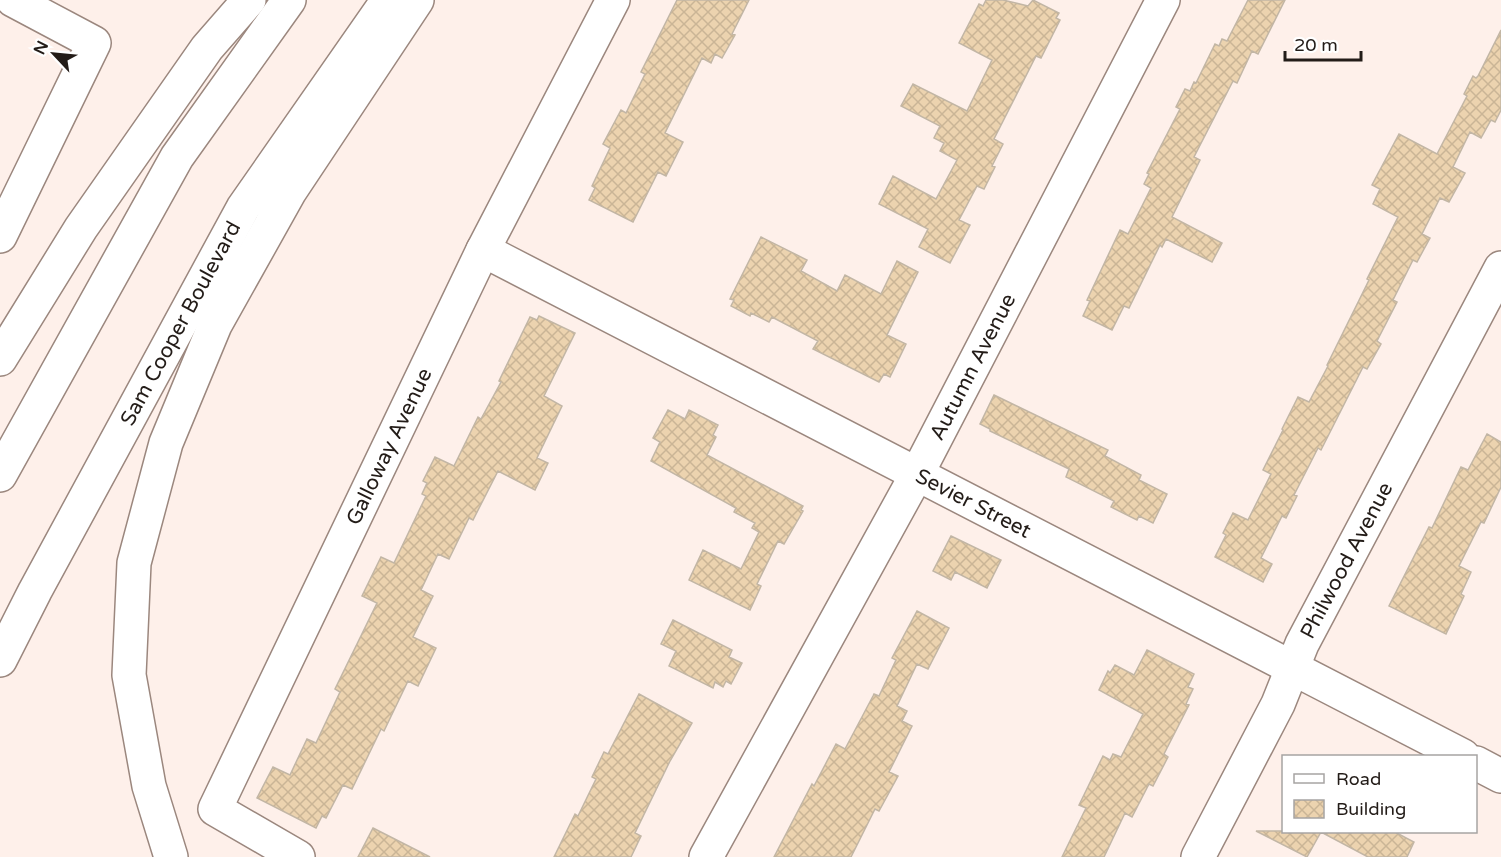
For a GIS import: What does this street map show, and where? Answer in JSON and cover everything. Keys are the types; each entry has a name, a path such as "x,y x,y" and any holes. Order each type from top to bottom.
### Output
{"main road":[{"path":"0,236 94,43 13,0"},
{"path":"0,358 81,228 207,48 249,0"},
{"path":"0,475 177,157 289,0"},
{"name":"Sam Cooper Boulevard","path":"0,660 243,208 388,0"},
{"path":"171,857 149,786 129,675 134,562 166,443 215,325 290,191 417,0"},
{"name":"Galloway Avenue","path":"298,857 214,809 483,250 614,0"},
{"name":"Autumn Avenue","path":"706,857 917,474 1163,0"},
{"name":"Sevier Street","path":"483,250 1461,755"},
{"name":"Philwood Avenue","path":"1198,857 1278,704 1302,644 1501,268"},
{"path":"1477,764 1501,776"}],"building":[{"path":"677,0 749,0 732,34 735,35 722,58 715,54 711,63 702,58 665,133 683,142 666,176 658,172 633,222 589,200 595,188 592,186 610,148 603,144 621,110 626,113 645,74 641,72"},
{"path":"986,0 1003,0 1028,6 1033,0 1059,13 1056,18 1060,20 1041,58 1036,56 994,139 1003,144 992,166 995,167 984,189 977,186 959,220 970,225 950,263 919,247 928,229 879,204 893,176 936,199 957,160 940,151 944,143 934,138 940,126 901,106 913,84 967,111 992,60 959,43 979,4 983,6"},
{"path":"1248,0 1285,0 1258,54 1252,51 1237,83 1233,81 1194,157 1200,160 1172,217 1222,243 1212,262 1166,239 1162,247 1160,245 1129,308 1124,306 1112,330 1083,316 1090,301 1087,300 1120,230 1128,234 1151,188 1144,184 1149,174 1147,173 1180,109 1176,107 1185,89 1190,91 1194,82 1196,83 1215,44 1219,46 1222,39 1227,41"},
{"path":"1501,30 1501,110 1495,122 1491,120 1481,138 1470,132 1453,167 1465,173 1449,202 1440,198 1422,234 1430,238 1417,262 1413,260 1393,300 1397,302 1377,341 1381,344 1367,369 1363,367 1321,450 1318,448 1294,495 1297,496 1286,518 1282,516 1261,558 1272,564 1263,582 1215,557 1226,535 1223,533 1233,513 1248,520 1271,474 1263,470 1282,429 1298,397 1309,402 1398,217 1373,204 1380,189 1372,185 1399,134 1437,154 1467,96 1464,94 1473,76 1476,78 1478,76"},
{"path":"761,237 807,260 801,271 837,291 845,275 881,294 897,261 918,272 887,335 906,344 890,377 884,374 879,382 813,349 818,341 772,317 769,322 751,313 750,316 731,306 734,300 730,299"},
{"path":"539,316 575,333 544,396 562,406 537,458 548,463 535,490 498,471 473,520 469,518 449,559 438,554 421,590 433,596 413,637 436,648 418,686 408,681 384,731 381,729 352,789 343,785 326,818 322,816 316,828 257,798 273,767 290,775 307,739 316,743 340,692 335,689 377,603 362,596 381,557 394,563 426,496 422,494 427,483 423,481 435,457 454,466 478,417 481,419 501,382 499,381 530,317 537,320"},
{"path":"994,395 1108,450 1105,456 1141,475 1139,480 1167,494 1153,523 1139,516 1137,520 1111,507 1114,501 1066,477 1069,469 980,424"},
{"path":"668,410 685,419 689,410 718,425 713,435 716,437 707,455 803,506 801,510 803,511 784,544 778,541 757,584 761,586 750,610 689,580 703,550 741,569 759,532 752,528 755,523 734,512 736,508 651,461 660,442 653,438"},
{"path":"1487,434 1501,442 1501,487 1484,523 1481,522 1459,566 1471,572 1461,594 1464,596 1446,634 1389,606 1429,527 1432,528 1461,467 1468,470"},
{"path":"951,536 1001,560 987,588 955,572 951,580 933,571"},
{"path":"917,611 949,628 928,669 917,664 897,706 907,711 902,721 912,726 889,772 898,776 879,811 875,809 851,857 774,857 836,744 845,749 874,694 879,696 896,660 892,658"},
{"path":"673,620 732,650 729,657 742,663 731,684 726,681 723,687 715,682 713,688 669,666 676,651 661,644"},
{"path":"1147,650 1194,674 1188,687 1193,689 1186,704 1189,705 1164,754 1168,757 1153,786 1149,784 1132,817 1125,813 1104,857 1062,857 1086,808 1079,805 1103,756 1110,760 1113,754 1121,757 1143,714 1099,690 1108,671 1110,673 1115,665 1134,675"},
{"path":"639,694 692,723 670,761 635,833 641,836 631,857 554,857 575,814 578,816 596,779 592,777 604,752 608,754"},
{"path":"373,828 430,857 358,857"},
{"path":"1256,831 1320,833 1307,857"},
{"path":"1323,833 1397,833 1414,842 1407,857 1368,857"}]}
